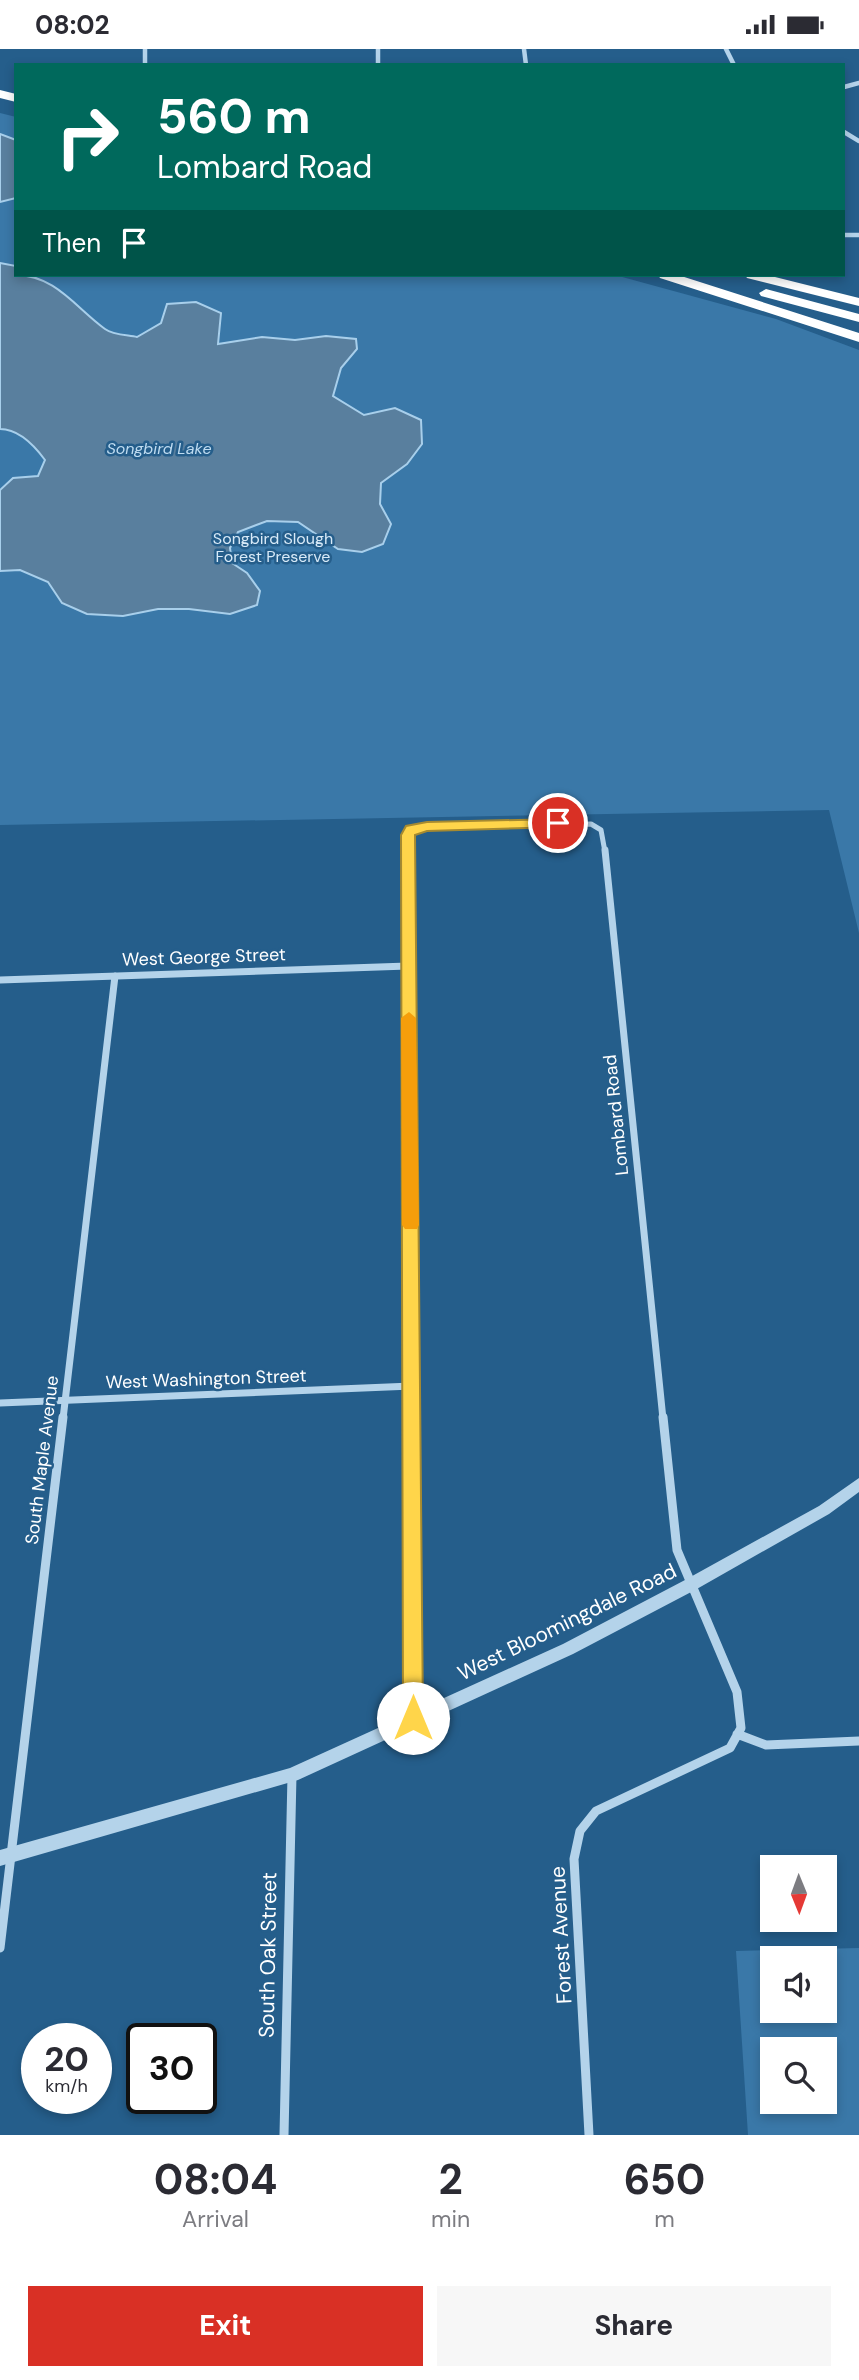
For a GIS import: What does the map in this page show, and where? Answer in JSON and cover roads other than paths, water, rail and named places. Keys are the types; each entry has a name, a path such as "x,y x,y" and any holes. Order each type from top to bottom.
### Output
{"highway":[{"path":"671,277 859,338"},
{"path":"705,277 859,318"},
{"path":"760,277 859,302"},
{"path":"782,277 859,296"}],"street":[{"name":"Lombard Road","path":"408,966 408,839 411,829 584,823 597,826 603,835 677,1550 690,1585"},
{"name":"West George Street","path":"0,980 408,966"},
{"path":"408,966 413,1718"},
{"name":"South Maple Avenue","path":"0,1948 6,1856 65,1400 115,976"},
{"name":"West Washington Street","path":"0,1403 412,1386"},
{"name":"West Bloomingdale Road","path":"6,1856 292,1775 568,1649 824,1510 859,1484"},
{"path":"690,1585 737,1692 740,1728 737,1734 765,1745 859,1741"},
{"name":"Forest Avenue","path":"589,2135 573,1859 580,1831 596,1811 730,1748 737,1734"},
{"name":"South Oak Street","path":"284,2135 292,1775"}],"water":[{"path":"0,134 14,139 14,198 0,202"},
{"name":"Songbird Lake","path":"0,263 14,266 14,277 33,277 54,287 105,329 116,334 137,337 161,323 167,304 196,302 221,313 218,344 262,337 295,340 326,336 356,339 357,349 341,368 333,396 364,415 395,408 421,420 422,444 407,464 381,483 380,504 391,524 383,544 362,552 338,549 298,522 267,521 238,532 230,548 232,563 247,573 260,591 257,605 230,614 189,609 158,609 123,616 87,614 62,603 48,582 20,570 0,571 0,490 13,478 38,476 45,460 20,435 0,429"}],"park label":[{"name":"Songbird Slough Forest Preserve","path":"273,547"}]}
